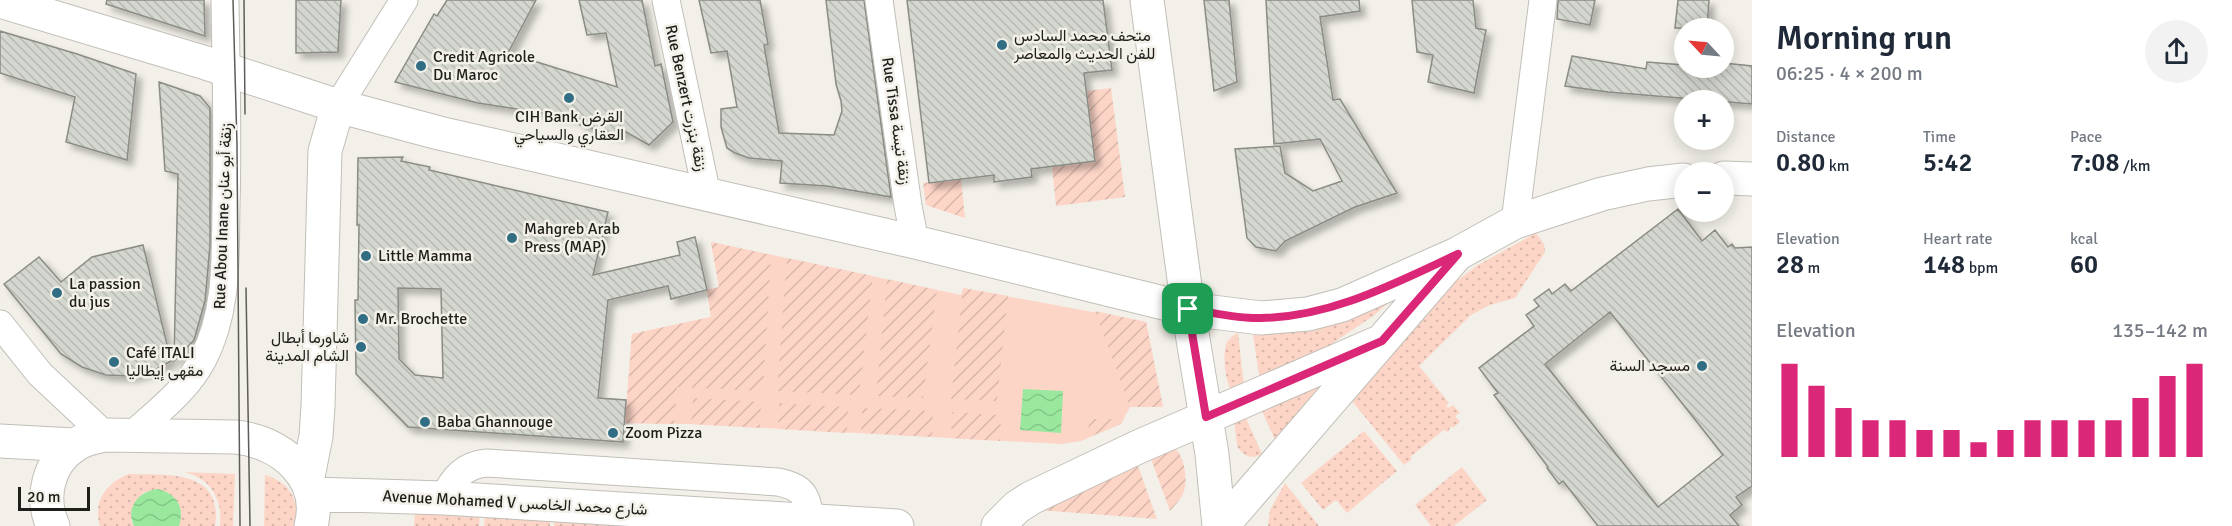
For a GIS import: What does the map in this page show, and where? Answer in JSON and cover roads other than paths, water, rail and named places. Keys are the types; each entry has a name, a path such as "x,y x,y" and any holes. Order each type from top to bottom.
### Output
{"main road":[{"path":"1147,0 1188,309 1221,526"},
{"path":"6,1 338,106 439,133 915,242 1188,309 1261,318 1308,314 1342,305 1458,254 1515,222 1602,194 1674,181"},
{"path":"310,501 318,406 325,151 338,106"},
{"path":"1734,178 1752,179"},
{"path":"1221,526 1458,254"},
{"path":"998,526 1030,498 1206,417 1382,341"},
{"path":"53,526 47,507 50,479 64,454 74,445 90,438 118,435 253,439 281,452 292,461 310,501"},
{"path":"0,441 74,445"},
{"name":"Avenue Mohamed V شارع محمد الخامس","path":"310,501 444,498 897,526"}],"street":[{"name":"Rue Abou Inane زنقة أبو عنان","path":"118,435 185,386 203,360 220,314 224,275 228,145 225,0"},
{"path":"338,106 404,0"},
{"name":"Rue Benzert زنقة بنزرت","path":"666,0 707,195"},
{"name":"Rue Tissa زنقة تيسة","path":"879,0 915,242"},
{"path":"1515,222 1543,0"},
{"path":"0,324 40,374 118,435"}],"water":[{"path":"1023,389 1063,391 1061,433 1020,430"},
{"path":"158,489 170,494 178,502 181,513 179,526 134,526 131,512 136,501 145,493"}],"tram line":[{"path":"233,0 237,145 240,526"},
{"path":"244,0 245,114"},
{"path":"246,288 250,526"}],"place":[{"name":"متحف محمد السادس للفن الحديث والمعاصر","path":"1002,45"},
{"name":"Credit Agricole Du Maroc","path":"421,66"},
{"name":"CIH Bank القرض العقاري والسياحي","path":"569,98"},
{"name":"Mahgreb Arab Press (MAP)","path":"512,238"},
{"name":"Little Mamma","path":"366,256"},
{"name":"La passion du jus","path":"57,293"},
{"name":"Mr. Brochette","path":"363,319"},
{"name":"شاورما أبطال الشام المدينة","path":"361,347"},
{"name":"Café ITALI مقهى إيطاليا","path":"114,362"},
{"name":"مسجد السنة","path":"1702,366"},
{"name":"Baba Ghannouge","path":"425,422"},
{"name":"Zoom Pizza","path":"613,433"}]}
